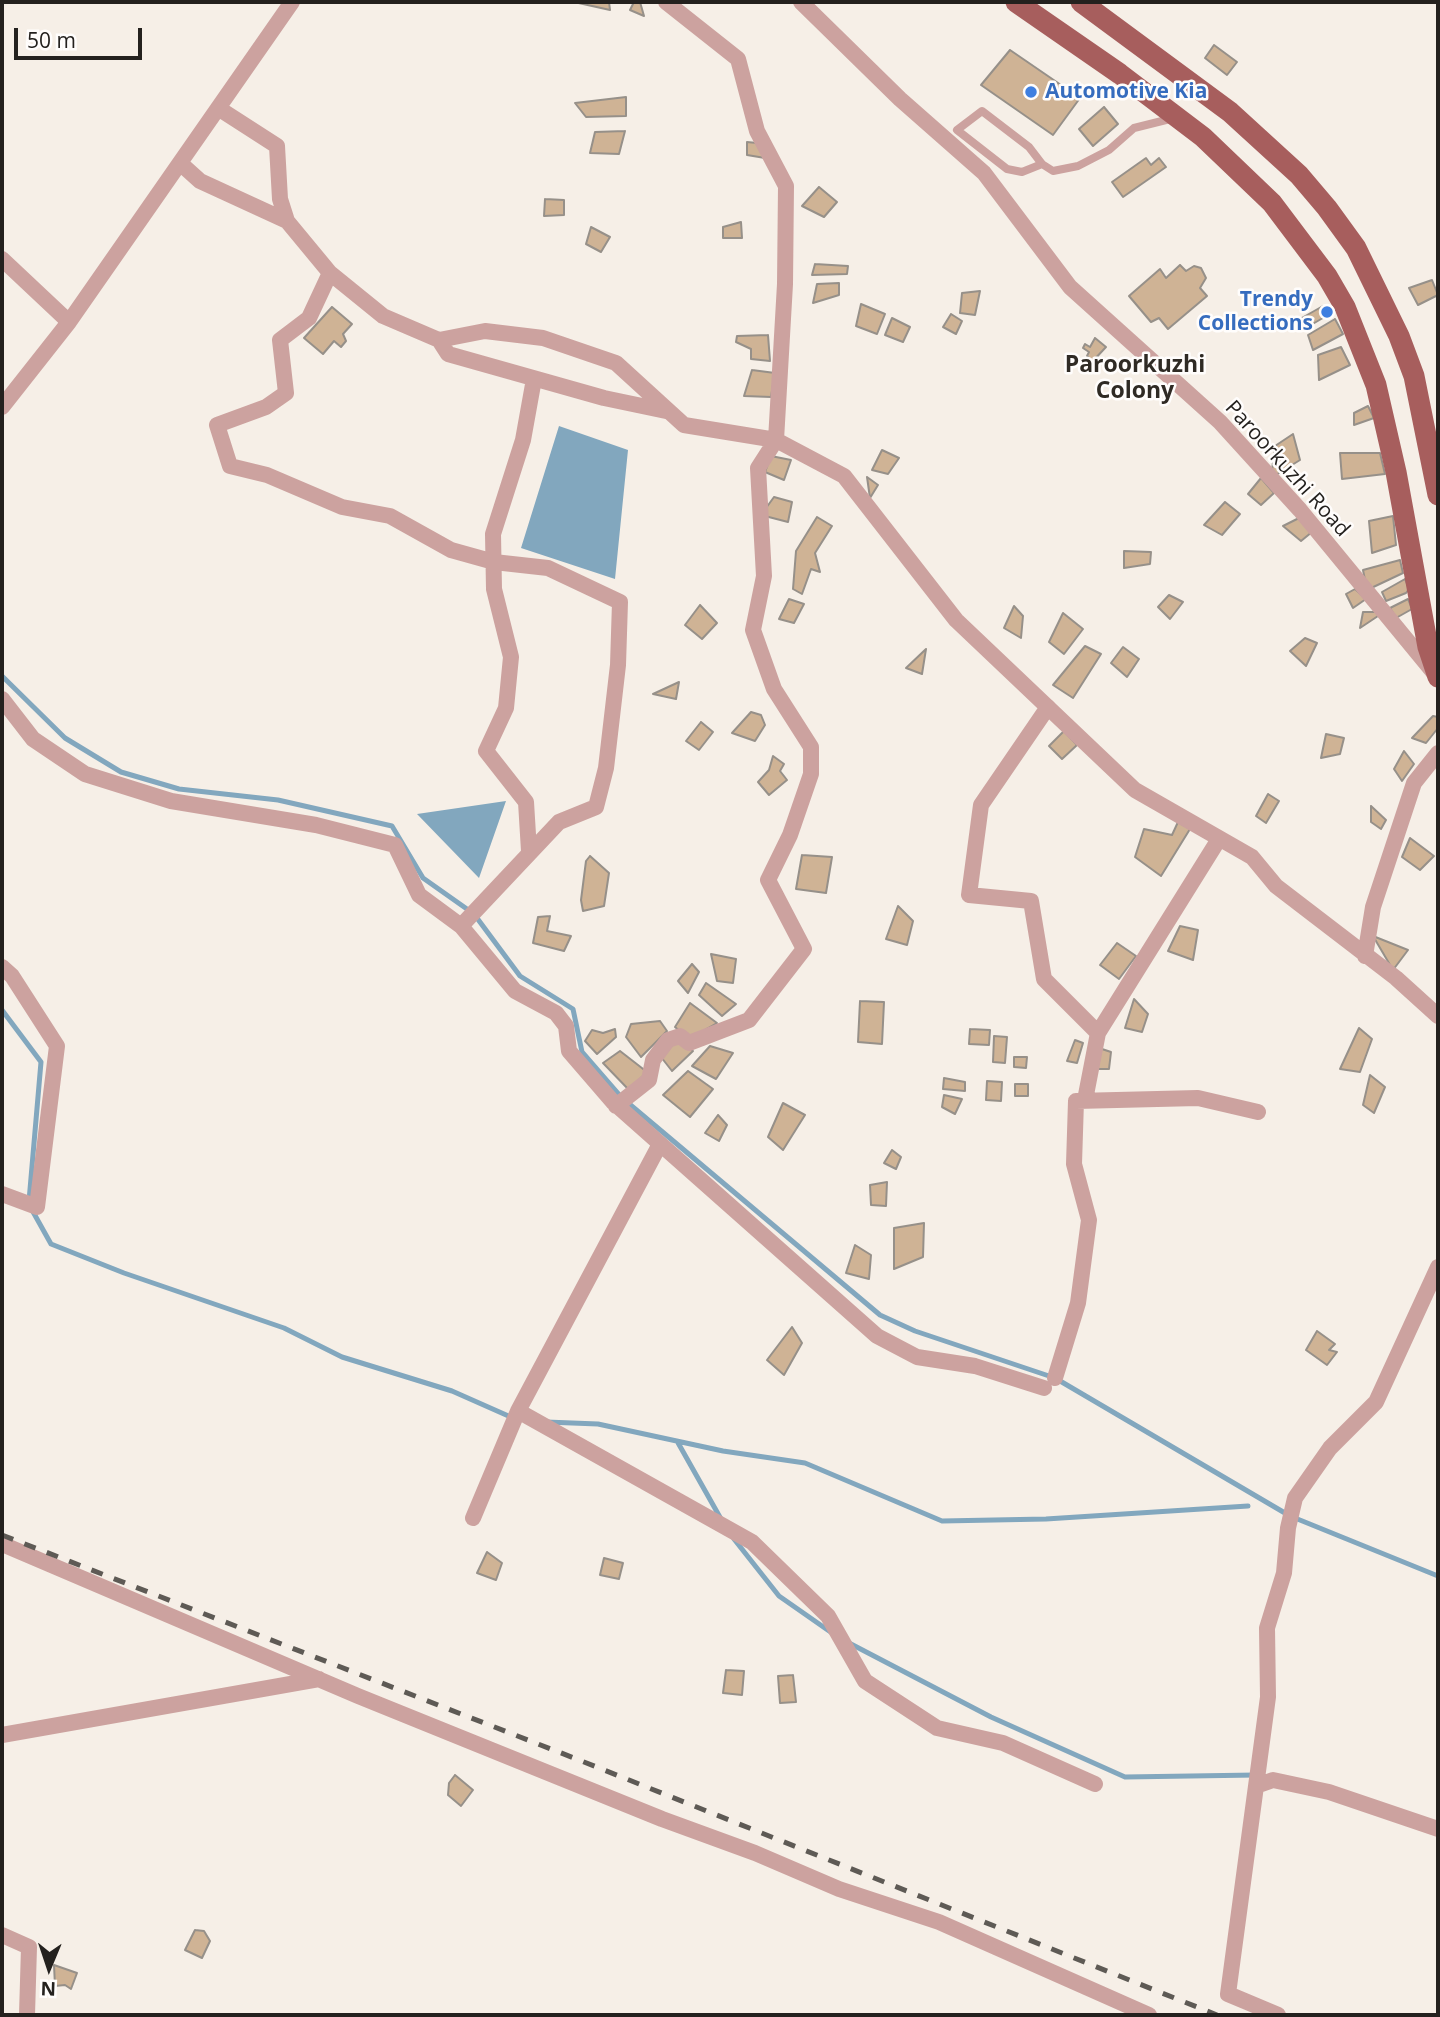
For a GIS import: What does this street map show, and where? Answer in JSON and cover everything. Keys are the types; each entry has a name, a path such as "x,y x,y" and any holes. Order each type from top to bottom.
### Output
{"main road":[{"path":"1016,2 1203,137 1272,203 1299,235 1345,307 1376,385 1388,430 1428,647 1438,677"},
{"path":"1081,2 1230,112 1299,174 1356,248 1399,336 1422,409 1438,495"}],"street":[{"path":"2,407 69,322 292,2"},
{"path":"616,1106 649,1080 653,1060 668,1040 680,1036 689,1043 748,1020 804,949 768,880 790,835 811,774 811,747 774,689 753,630 764,576 758,468 776,440 785,284 786,186 757,131 738,59 666,2"},
{"name":"Paroorkuzhi Road","path":"801,2 891,90 984,173 1070,287 1220,422 1300,510 1438,677"},
{"path":"218,108 277,146 280,199 287,221 330,273 383,316 439,340 448,354 604,398 668,411"},
{"path":"180,163 200,181 287,221"},
{"path":"2,259 69,322"},
{"path":"330,273 309,318 280,340 286,393 266,407 217,425 230,467 267,475 342,507 390,516 451,550 494,562 548,568 620,602 618,665 606,768 596,807 559,822 461,926"},
{"path":"439,340 485,331 543,338 616,363 684,425 776,440 844,476 956,620 1135,790 1252,857 1276,886 1438,1016"},
{"path":"529,851 526,802 486,751 506,708 511,657 494,589 493,534 523,440 534,379"},
{"path":"2,699 33,739 85,774 172,801 316,825 394,845 419,895 461,926 515,991 556,1013 566,1026 569,1051 616,1106 877,1336 916,1357 975,1366 1050,1383 1078,1303 1089,1220 1074,1164 1076,1101 1198,1098 1258,1112"},
{"path":"1048,707 981,805 969,895 1031,901 1044,979 1098,1033"},
{"path":"1365,956 1373,907 1414,783 1438,753"},
{"path":"1085,1100 1098,1033 1219,839"},
{"path":"2,967 12,976 57,1046 30,1205 2,1194"},
{"path":"473,1518 518,1411 660,1144"},
{"path":"1278,2015 1228,1994 1268,1697 1267,1628 1284,1573 1288,1528 1295,1498 1331,1448 1376,1402 1438,1267"},
{"path":"518,1411 752,1542 828,1616 865,1681 937,1728 1003,1743 1095,1784"},
{"path":"2,1544 318,1679 839,1889 939,1923 1149,2015"},
{"path":"2,1735 318,1679"},
{"path":"1256,1787 1273,1780 1329,1792 1438,1829"},
{"path":"2,1935 29,1947 27,2015"}],"lane":[{"path":"1042,164 1022,172 1007,169 957,130 982,111 1029,146 1042,164 1053,171 1079,166 1109,150 1134,128 1177,117"}],"water":[{"path":"559,426 628,450 615,579 521,548"},
{"path":"506,801 479,878 417,814"}],"building":[{"path":"574,2 609,2 610,10"},
{"path":"634,2 640,2 644,16 630,10"},
{"path":"1214,45 1237,62 1227,75 1205,58"},
{"name":"Automotive Kia","path":"1010,50 1080,98 1053,135 981,85"},
{"path":"626,97 626,116 586,117 575,103"},
{"path":"1104,107 1118,124 1093,146 1079,129"},
{"path":"625,131 619,154 590,153 595,132"},
{"path":"747,142 767,144 765,158 747,155"},
{"path":"1146,158 1151,165 1159,158 1166,167 1123,197 1112,182"},
{"path":"819,187 837,202 824,217 802,206"},
{"path":"545,199 564,200 564,215 544,216"},
{"path":"741,222 742,238 723,238 723,227"},
{"path":"591,227 610,237 601,252 586,244"},
{"path":"815,264 848,266 847,274 812,275"},
{"path":"1180,265 1186,271 1194,266 1201,268 1206,278 1200,288 1207,296 1168,329 1159,318 1151,322 1129,296 1160,269 1166,278"},
{"path":"1432,280 1438,295 1418,305 1409,288"},
{"path":"839,283 839,295 813,303 817,284"},
{"path":"980,291 975,315 960,313 962,293"},
{"path":"861,304 885,314 877,334 856,326"},
{"path":"1323,306 1328,315 1304,329 1300,319"},
{"path":"332,307 352,324 343,334 346,341 341,347 334,341 323,354 304,338"},
{"path":"951,314 962,321 956,334 943,327"},
{"path":"892,318 910,327 903,342 885,335"},
{"path":"1335,319 1343,334 1313,350 1308,335"},
{"path":"768,335 770,361 751,359 751,349 736,342 737,336"},
{"path":"1095,338 1106,347 1092,362 1087,356 1089,352 1083,348 1085,344 1090,347"},
{"path":"1341,347 1350,365 1319,380 1318,355"},
{"path":"752,370 775,373 771,397 744,396"},
{"path":"1368,406 1374,418 1354,425 1354,413"},
{"path":"1293,434 1300,460 1271,478 1275,446"},
{"path":"882,450 899,458 888,474 872,470"},
{"path":"1340,453 1380,453 1385,474 1342,479"},
{"path":"771,456 791,460 784,480 765,472"},
{"path":"867,477 878,485 870,498"},
{"path":"1261,478 1274,493 1261,505 1248,494"},
{"path":"774,497 792,502 788,522 761,515"},
{"path":"1225,502 1240,514 1222,535 1204,525"},
{"path":"1393,516 1396,545 1372,553 1369,521"},
{"path":"817,517 832,526 815,553 820,572 811,569 802,594 793,589 796,551"},
{"path":"1299,518 1312,532 1301,541 1283,526"},
{"path":"1124,551 1151,552 1150,564 1124,568"},
{"path":"1400,560 1403,573 1367,590 1363,570"},
{"path":"1405,579 1409,589 1406,593 1386,601 1382,592"},
{"path":"1355,589 1366,599 1353,608 1346,594"},
{"path":"1169,595 1183,602 1170,619 1158,607"},
{"path":"789,599 804,604 794,623 779,619"},
{"path":"1408,599 1412,609 1396,618 1390,608"},
{"path":"700,605 717,623 702,639 685,625"},
{"path":"1014,606 1023,616 1021,638 1004,628"},
{"path":"1363,612 1384,612 1360,628"},
{"path":"1063,613 1083,629 1064,654 1049,642"},
{"path":"1305,638 1317,643 1306,666 1290,651"},
{"path":"1085,646 1101,654 1073,698 1053,685"},
{"path":"1123,647 1139,659 1127,677 1111,663"},
{"path":"926,649 922,674 906,668"},
{"path":"679,682 676,699 653,694"},
{"path":"751,712 761,715 765,725 755,741 732,733"},
{"path":"1433,716 1438,717 1438,728 1426,743 1412,738"},
{"path":"701,722 713,732 699,750 686,741"},
{"path":"1064,731 1077,745 1062,759 1049,746"},
{"path":"1326,734 1344,738 1340,754 1321,758"},
{"path":"1404,751 1414,764 1402,781 1394,769"},
{"path":"773,756 784,764 780,771 787,780 769,795 758,782 769,770"},
{"path":"1268,794 1279,801 1266,823 1256,816"},
{"path":"1371,806 1386,820 1381,829 1371,822"},
{"path":"1178,822 1190,829 1161,876 1135,857 1144,829 1172,835"},
{"path":"1410,838 1434,856 1420,870 1402,857"},
{"path":"802,855 832,857 826,893 796,889"},
{"path":"590,856 609,873 604,906 583,911 581,900 586,861"},
{"path":"898,906 913,921 907,945 886,939"},
{"path":"550,916 547,931 571,936 564,951 533,943 538,917"},
{"path":"1180,926 1198,930 1193,960 1168,951"},
{"path":"1373,936 1408,950 1393,970"},
{"path":"1117,943 1136,956 1119,979 1100,965"},
{"path":"711,954 736,959 733,983 717,981"},
{"path":"692,964 699,972 688,993 678,981"},
{"path":"706,983 736,1004 722,1016 699,995"},
{"path":"1134,999 1148,1014 1142,1032 1125,1028"},
{"path":"860,1001 884,1002 882,1044 858,1042"},
{"path":"690,1003 717,1023 689,1039 675,1027"},
{"path":"660,1021 667,1031 641,1057 626,1037 631,1024"},
{"path":"1359,1028 1372,1039 1360,1072 1340,1069"},
{"path":"615,1029 616,1037 597,1054 585,1041 592,1030 603,1033"},
{"path":"970,1029 990,1030 989,1045 969,1044"},
{"path":"994,1036 1007,1037 1005,1063 993,1062"},
{"path":"677,1040 693,1051 672,1071 661,1057"},
{"path":"1075,1040 1083,1043 1077,1063 1067,1061"},
{"path":"710,1046 733,1053 716,1079 692,1066"},
{"path":"1096,1047 1111,1052 1109,1069 1089,1069"},
{"path":"620,1051 647,1072 629,1090 603,1063"},
{"path":"1014,1057 1027,1057 1026,1068 1014,1067"},
{"path":"688,1071 713,1089 690,1117 663,1095"},
{"path":"1370,1075 1385,1087 1374,1113 1363,1105"},
{"path":"944,1078 965,1082 965,1091 943,1089"},
{"path":"987,1081 1002,1082 1001,1101 986,1100"},
{"path":"1015,1084 1028,1084 1028,1096 1015,1096"},
{"path":"944,1095 962,1099 955,1114 942,1107"},
{"path":"783,1103 805,1115 783,1150 768,1137"},
{"path":"718,1115 727,1125 719,1141 705,1133"},
{"path":"892,1150 901,1157 896,1169 884,1163"},
{"path":"887,1182 886,1206 871,1205 870,1185"},
{"path":"924,1223 923,1257 894,1269 894,1228"},
{"path":"855,1245 871,1255 869,1279 846,1273"},
{"path":"792,1327 802,1343 784,1375 767,1360"},
{"path":"1317,1331 1335,1344 1329,1350 1337,1352 1327,1365 1306,1350"},
{"path":"487,1552 502,1563 496,1580 477,1573"},
{"path":"604,1558 623,1563 619,1579 600,1575"},
{"path":"726,1670 744,1671 742,1695 723,1693"},
{"path":"793,1675 796,1702 780,1703 778,1676"},
{"path":"455,1775 473,1790 461,1806 448,1795 449,1783"},
{"path":"195,1930 204,1931 210,1941 202,1958 185,1950"},
{"path":"54,1965 77,1973 71,1989 65,1985 55,1986"}],"waterway":[{"path":"2,676 65,738 121,772 179,789 278,800 392,826 423,878 474,914 520,976 573,1009 582,1052 621,1097 880,1315 915,1331 1055,1378 1290,1516 1438,1576"},
{"path":"2,1010 41,1062 29,1201"},
{"path":"32,1210 51,1244 124,1273 284,1328 342,1357 452,1391 513,1418"},
{"path":"546,1422 598,1424 723,1451 805,1463 942,1521 1046,1519 1248,1506"},
{"path":"677,1441 721,1519"},
{"path":"734,1539 779,1596 832,1633"},
{"path":"849,1643 991,1717 1125,1777 1256,1775"}],"railway":[{"path":"2,1535 574,1758 1217,2015"}],"place":[{"name":"Automotive Kia","path":"1031,92"},
{"name":"Trendy Collections","path":"1327,312"}],"district":[{"name":"Paroorkuzhi Colony","path":"1135,378"}]}
